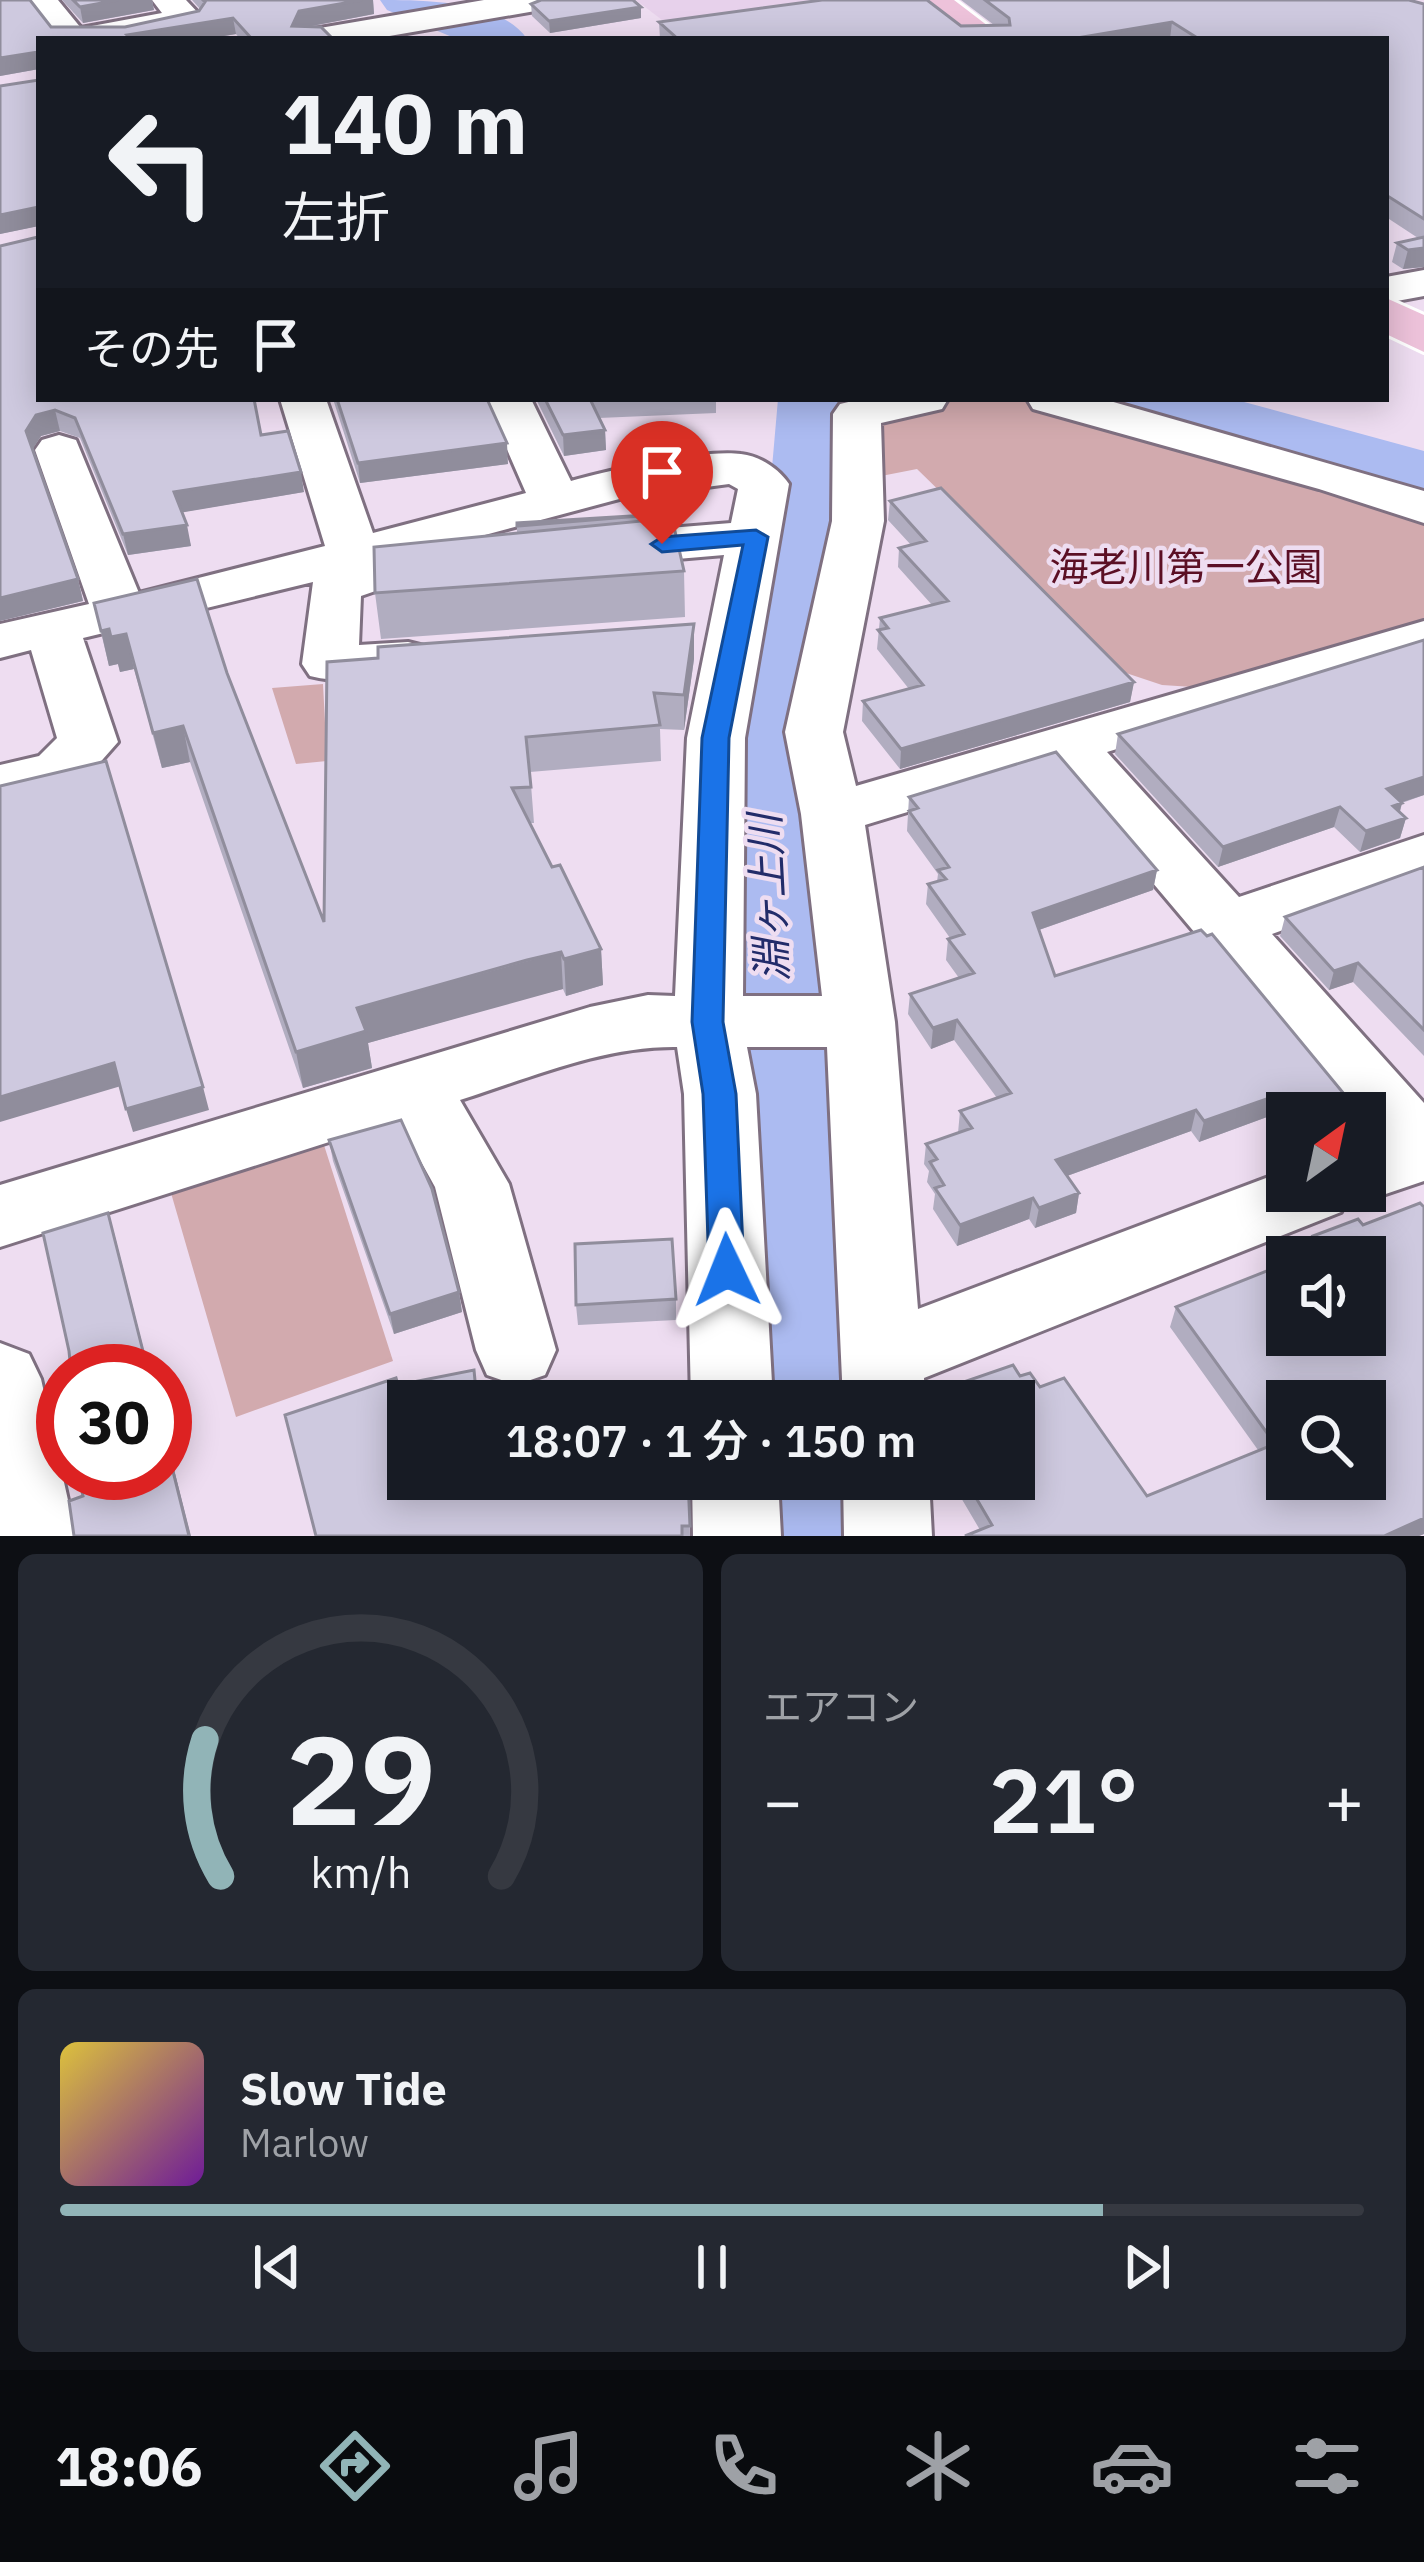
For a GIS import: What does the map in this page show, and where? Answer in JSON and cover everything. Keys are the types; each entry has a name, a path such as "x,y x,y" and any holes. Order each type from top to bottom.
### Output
{"main road":[{"path":"930,0 982,36"},
{"path":"1389,313 1424,337"}],"street":[{"path":"41,0 71,36"},
{"path":"136,35 186,18 168,0"},
{"path":"342,36 409,29 476,7 542,0"},
{"path":"1389,289 1424,283"},
{"path":"304,402 353,551"},
{"path":"509,402 554,499"},
{"path":"912,402 857,415 858,521 814,733 832,814 843,1022 884,1379 1266,1212"},
{"path":"1061,402 1337,478 1424,508"},
{"path":"59,449 120,614"},
{"path":"0,785 60,770 88,742 27,636 620,483 738,468 764,484 756,537 714,637 716,1022 731,1380"},
{"path":"465,655 330,664 335,588 382,567 756,537"},
{"path":"832,814 1424,638"},
{"path":"1069,746 1226,926 1409,1155"},
{"path":"1226,926 1424,856"},
{"path":"0,1216 590,1033 648,1021 843,1022"},
{"path":"416,1087 472,1184 516,1350"},
{"path":"0,1379 32,1536"},
{"path":"736,1500 737,1536"},
{"path":"887,1500 888,1536"}],"shaded area":[{"path":"636,0 865,0 675,30"}],"green space":[{"name":"海老川第一公園","path":"944,402 1035,402 1424,517 1424,622 1193,687 1162,685 1126,673 917,469 876,477 875,428 885,415"},
{"path":"323,684 327,761 296,764 272,688"},
{"path":"323,1142 393,1361 236,1417 171,1193"}],"building":[{"path":"0,0 30,0 51,27 125,27 199,11 203,0 362,0 299,11 292,26 321,27 330,36 249,36 233,18 128,36 36,36 36,52 0,58"},
{"path":"73,0 118,0 80,7"},
{"path":"541,0 633,0 641,7 549,21 531,4"},
{"path":"822,0 927,0 961,26 1010,25 1009,18 985,0 1409,0 1424,4 1424,219 1389,197 1389,36 1194,36 1172,22 1089,36 675,36 659,22"},
{"path":"36,80 36,207 0,215 0,86"},
{"path":"36,237 36,402 255,402 261,435 288,431 301,472 174,492 187,525 123,534 75,418 55,410 36,415 26,431 78,579 0,598 0,246"},
{"path":"1424,237 1424,248 1408,250 1397,243"},
{"path":"338,402 488,402 507,443 358,463"},
{"path":"546,402 591,402 605,430 563,435"},
{"path":"941,488 1134,682 901,749 863,701 923,685 878,630 888,628 880,618 948,601 899,548 926,541 890,501"},
{"path":"664,514 517,526 517,523"},
{"path":"672,518 684,571 375,593 374,547"},
{"path":"197,579 227,673 324,922 327,662 378,658 378,647 694,624 684,695 654,693 660,725 526,737 531,787 512,788 552,867 560,865 601,949 564,959 561,952 527,960 357,1008 366,1031 296,1052 183,726 153,733 126,634 111,637 109,629 101,631 94,603"},
{"path":"1424,640 1424,777 1387,789 1402,803 1393,806 1406,818 1366,831 1340,807 1223,847 1118,734"},
{"path":"1056,752 1157,870 1033,913 1055,976 1201,930 1212,934 1342,1092 1266,1092 1266,1099 1204,1121 1196,1110 1056,1160 1079,1193 1039,1208 1033,1198 960,1225 935,1188 944,1185 930,1162 937,1159 926,1144 972,1128 960,1111 1011,1093 957,1020 933,1028 910,994 974,973 948,939 964,934 928,884 946,879 938,870 949,867 909,811 918,808 909,797"},
{"path":"106,761 203,1087 126,1109 114,1063 0,1097 0,786"},
{"path":"1424,867 1424,1030 1358,963 1334,971 1285,917"},
{"path":"401,1120 432,1189 459,1292 390,1314 329,1140"},
{"path":"1420,1203 1424,1207 1424,1518 1384,1536 965,1536 992,1525 977,1500 1035,1500 1035,1380 1040,1387 1064,1378 1147,1496 1266,1448 1266,1500 1386,1500 1386,1380 1266,1380 1266,1432 1176,1307 1266,1271 1266,1356 1386,1356 1386,1236 1313,1236 1358,1219 1363,1225"},
{"path":"108,1213 141,1344 67,1344 43,1233"},
{"path":"672,1239 676,1299 576,1305 575,1244"},
{"path":"1013,1365 1020,1376 1030,1373 1035,1380 969,1380"},
{"path":"474,1370 475,1380 423,1380"},
{"path":"387,1381 387,1500 689,1500 690,1526 682,1526 682,1536 316,1536 285,1415"},
{"path":"180,1500 189,1536 74,1536 69,1501"}],"waterway":[{"path":"404,0 494,36"},
{"name":"淵ヶ上川","path":"792,1380 762,776 767,679 805,525 813,402"},
{"path":"1165,402 1424,474"},
{"name":"淵ヶ上川","path":"798,1500 799,1536"}],"route":[{"path":"662,544 756,537 716,738 708,1022 720,1094 727,1270"}]}
